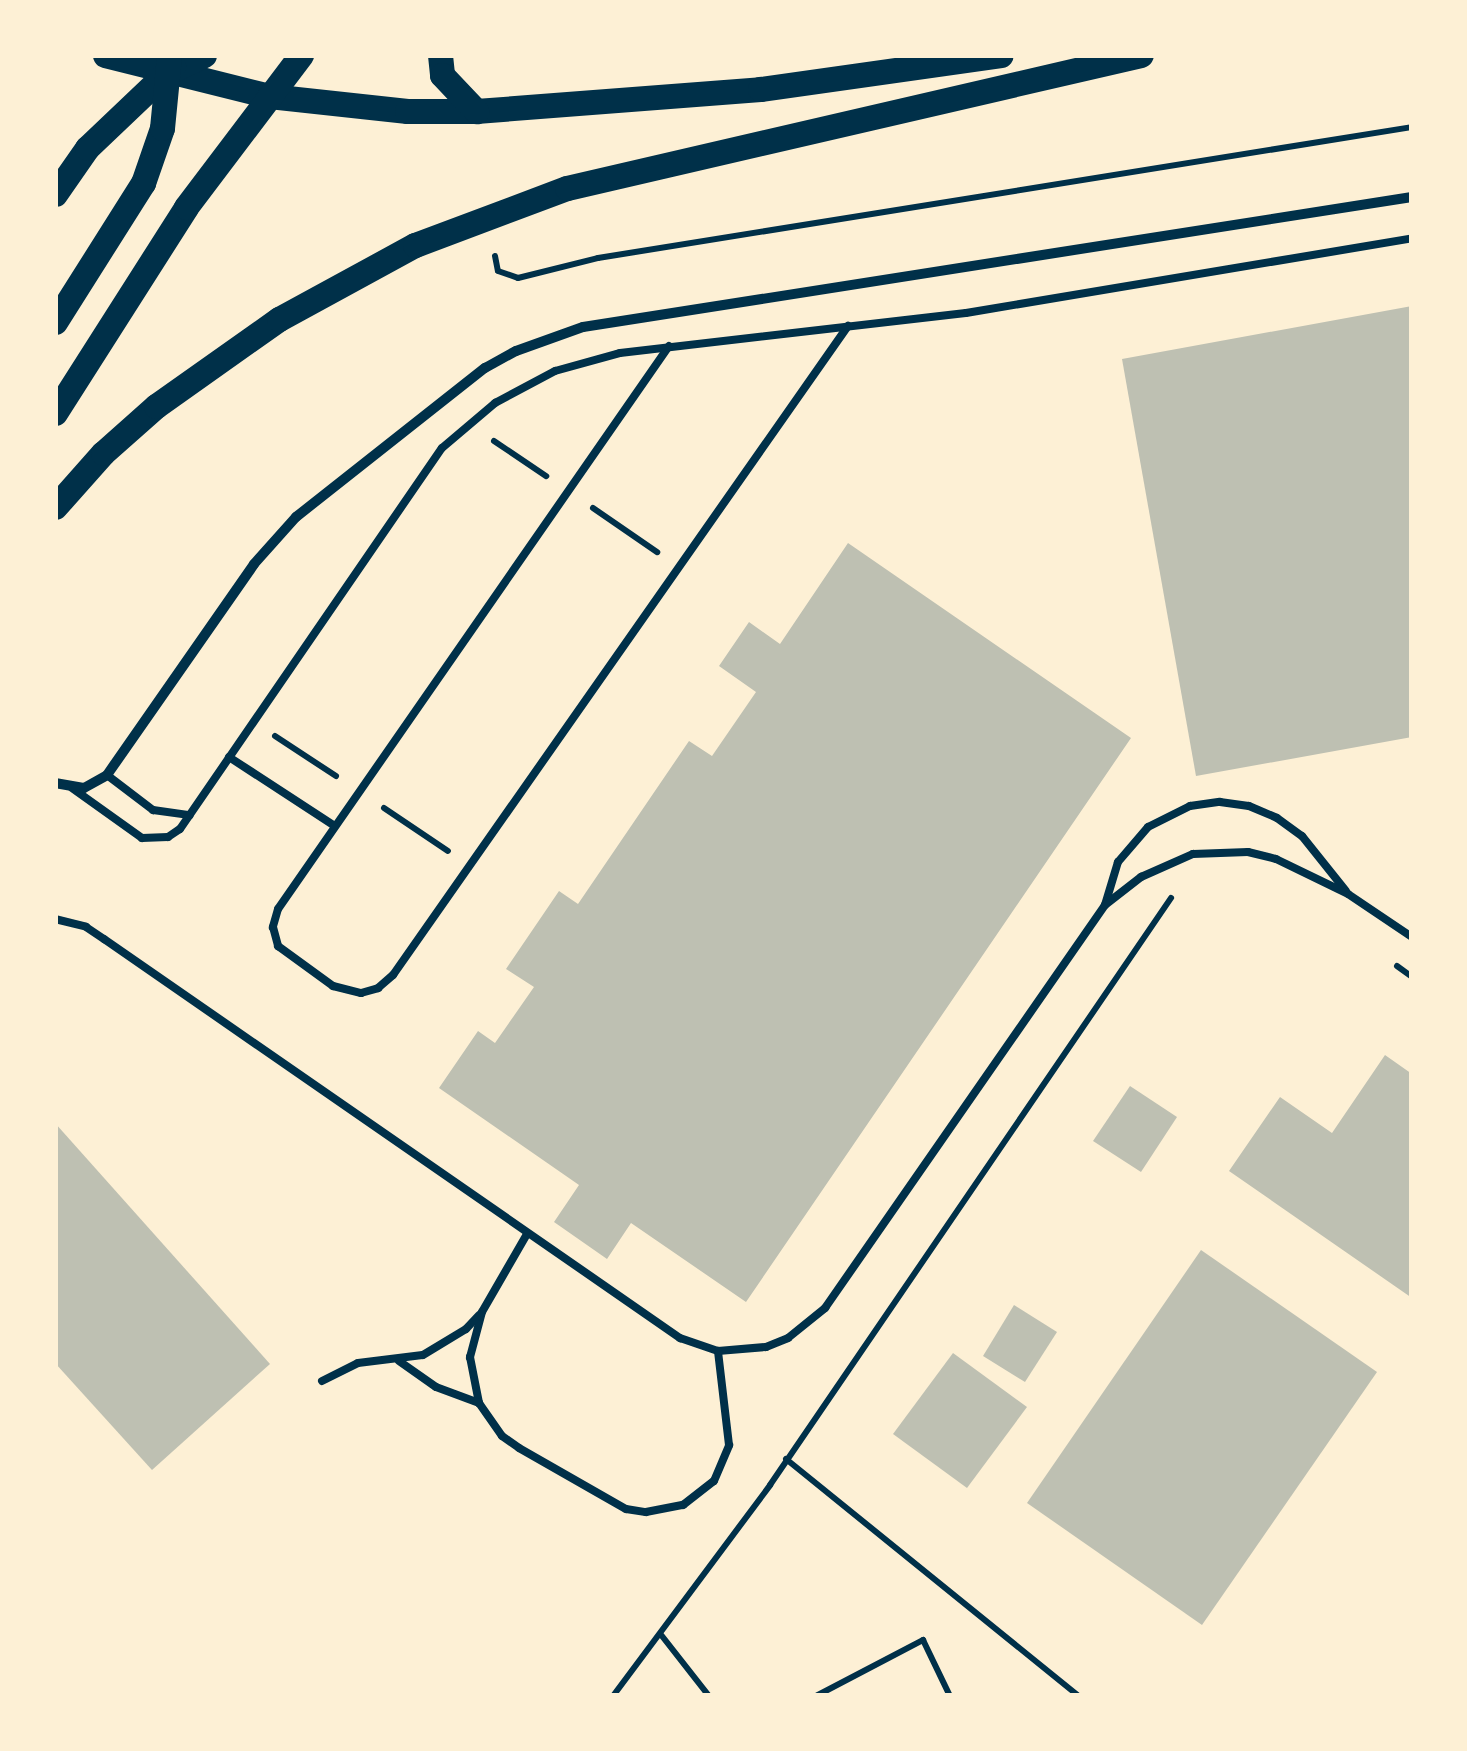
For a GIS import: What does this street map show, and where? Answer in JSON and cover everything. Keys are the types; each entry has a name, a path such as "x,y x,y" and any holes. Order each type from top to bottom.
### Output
{"main road":[{"path":"106,55 173,61 269,96 407,111 476,111 760,89 1000,55"},
{"path":"55,194 88,148 173,61 204,55"},
{"path":"55,413 186,207 301,55"},
{"path":"440,55 442,75 476,111"},
{"path":"55,507 104,453 156,406 279,319 415,245 486,216 633,172 1141,55"},
{"path":"55,322 144,183 162,128 173,61"}],"street":[{"path":"55,782 72,788 97,783 107,775 254,564 296,516 485,368 516,351 584,327 1412,197"}],"lane":[{"path":"72,788 142,838 168,836 190,814 420,475 468,423 510,394 555,371 620,353 1093,294 1412,238"},
{"path":"669,346 278,909 274,937 292,959 333,986 360,993 378,988 393,975 848,326"},
{"path":"229,757 335,826"},
{"path":"107,775 154,810 190,814"},
{"path":"55,919 86,927 680,1338 718,1351 766,1347 788,1338 825,1308 1105,905 1118,862 1148,827 1190,806 1220,802 1250,806 1277,818 1311,845 1348,894"},
{"path":"1105,905 1166,863 1220,850 1276,859 1348,894 1412,937"},
{"path":"528,1234 482,1312 470,1357 479,1403 511,1442 608,1500 636,1510 665,1510 700,1495 724,1464 730,1425 718,1351"},
{"path":"322,1381 358,1363 398,1361 445,1344 482,1312"},
{"path":"398,1361 436,1388 479,1403"}],"path":[{"path":"486,216 498,271 518,278 598,258 1412,127"},
{"path":"613,1696 662,1636 786,1459 1182,882"},
{"path":"1380,954 1412,976"},
{"path":"786,1459 1080,1696"},
{"path":"662,1636 709,1696"},
{"path":"816,1696 923,1640 950,1696"}],"building":[{"path":"1412,306 1412,737 1196,776 1122,359"},
{"path":"848,543 1131,738 746,1302 631,1223 607,1259 554,1222 579,1185 439,1088 478,1031 495,1043 534,987 506,969 559,891 578,904 689,741 712,756 756,692 719,666 749,622 780,644"},
{"path":"1385,1055 1412,1074 1412,1298 1229,1171 1280,1097 1332,1133"},
{"path":"1130,1086 1177,1117 1141,1172 1093,1141"},
{"path":"55,1123 270,1364 152,1470 55,1363"},
{"path":"1201,1250 1377,1372 1202,1625 1027,1503"},
{"path":"1014,1305 1057,1332 1025,1382 983,1356"},
{"path":"953,1353 1027,1407 967,1488 893,1434"}]}
